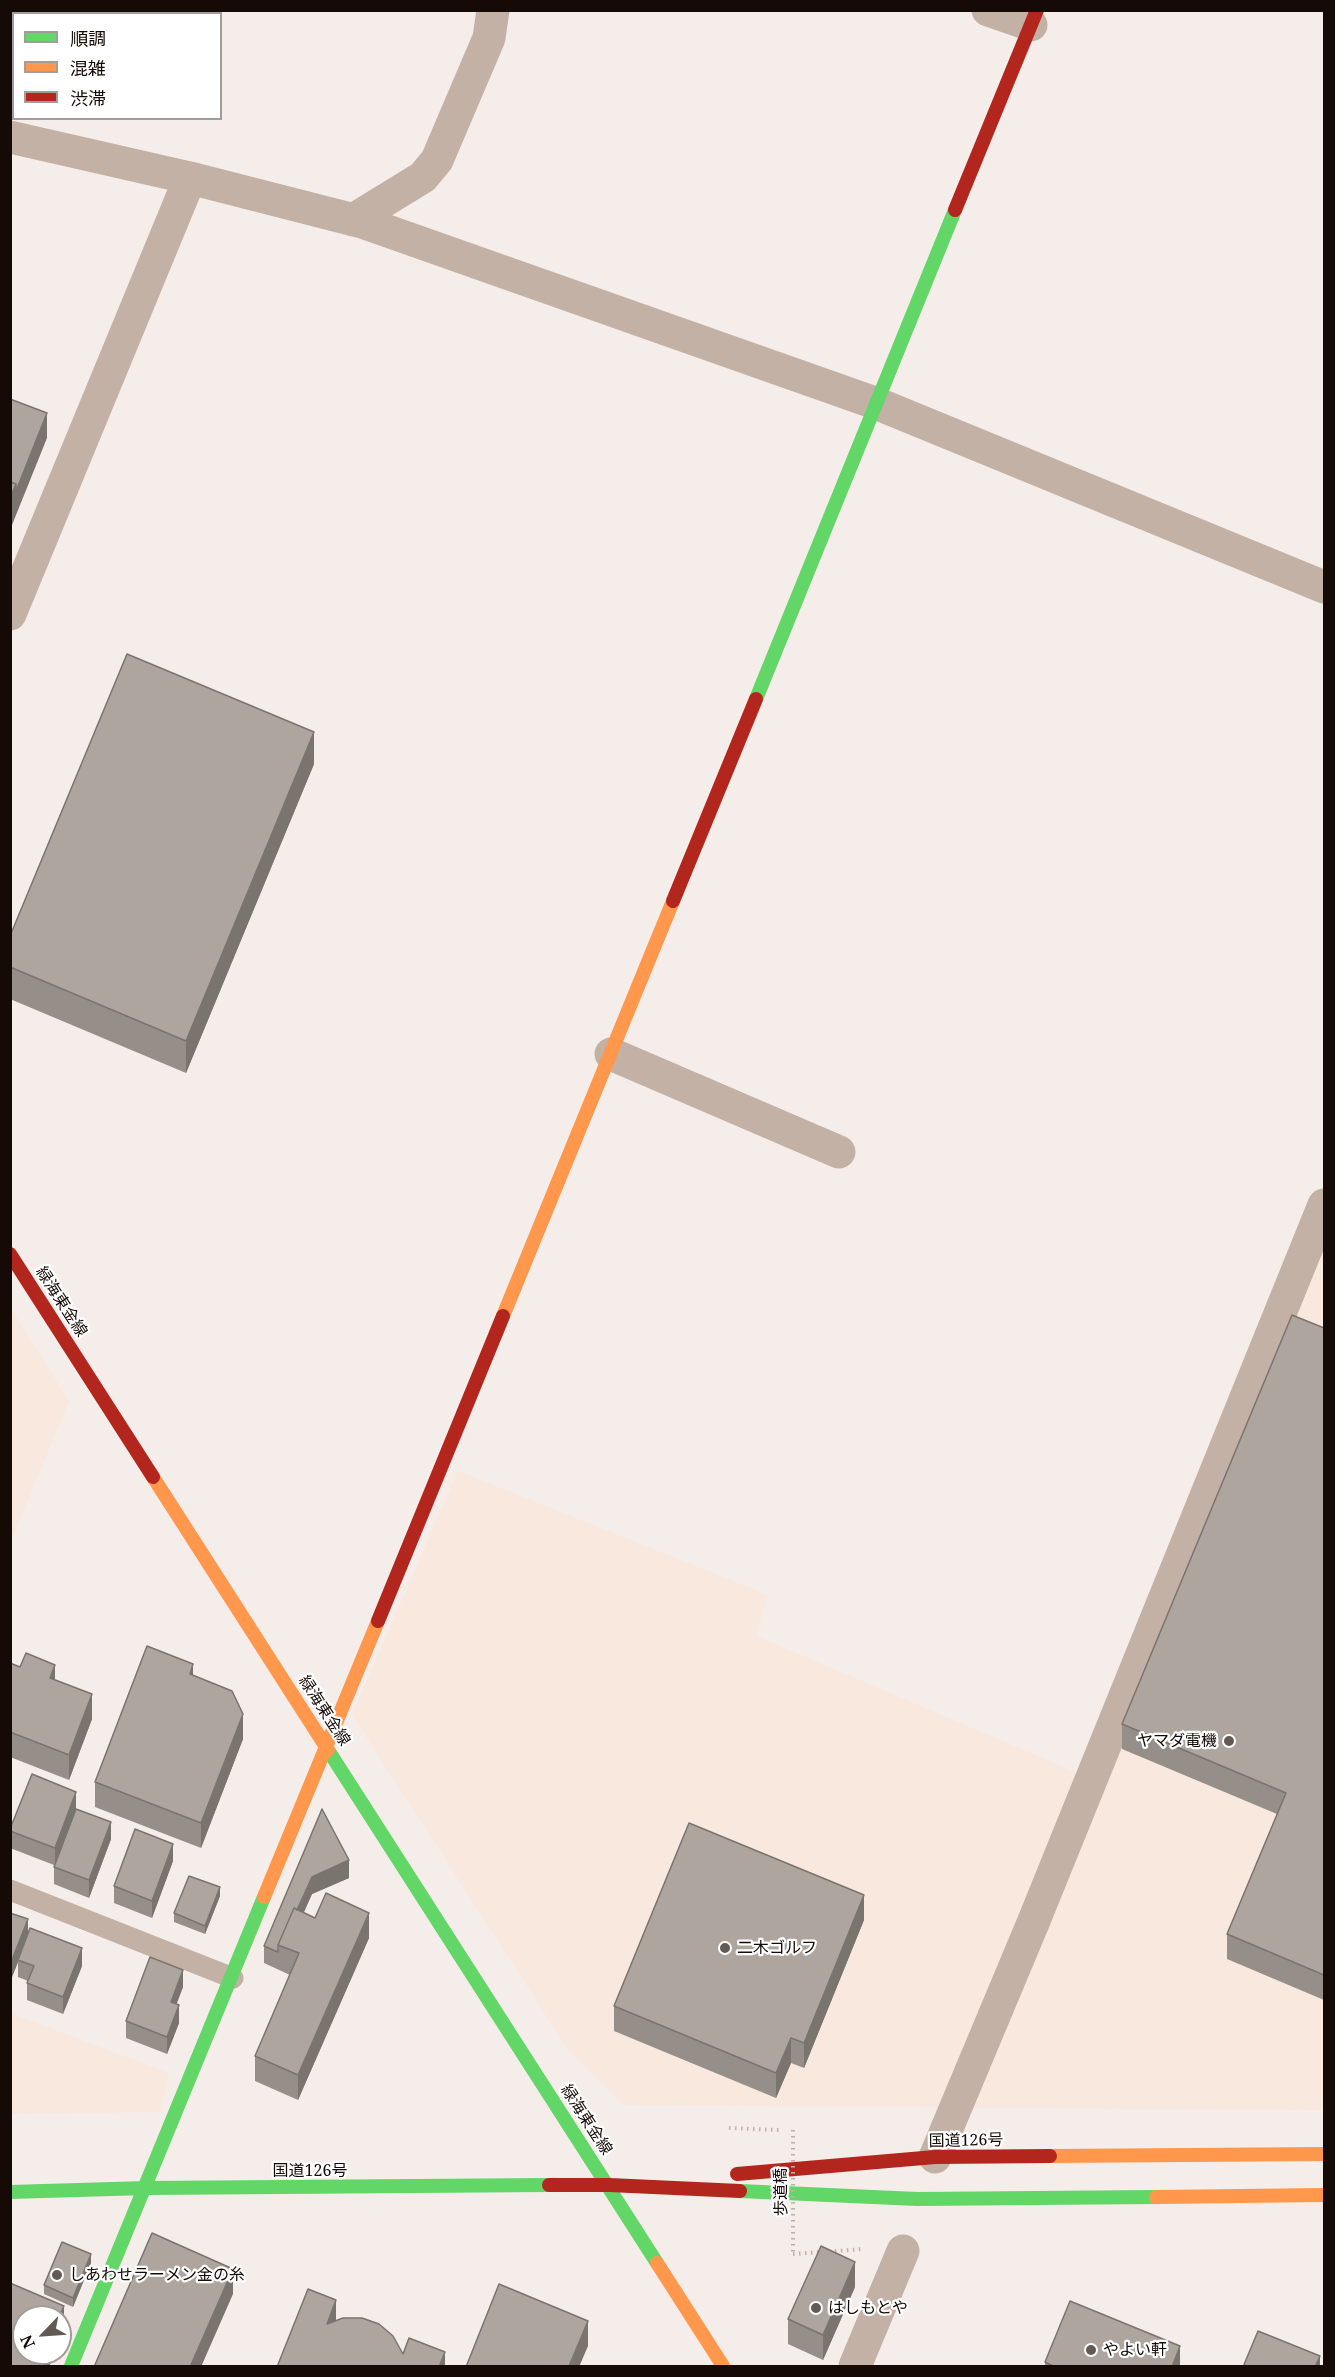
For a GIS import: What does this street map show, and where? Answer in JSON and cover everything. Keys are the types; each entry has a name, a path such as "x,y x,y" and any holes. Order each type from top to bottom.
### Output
{"main road":[{"path":"71,2367 233,1978 1034,18"},
{"name":"緑海東金線","path":"10,1254 18,1284 327,1747 723,2367"},
{"name":"国道126号","path":"609,2186 934,2157 1324,2154"},
{"name":"国道126号","path":"10,2192 146,2188 609,2186 917,2199 1324,2195"}],"street":[{"path":"988,10 1034,18"},
{"path":"353,220 423,177 437,160 489,38 488,13"},
{"path":"10,138 190,178 353,220 878,404 1324,587"},
{"path":"10,614 190,178"},
{"path":"611,1054 839,1152"},
{"path":"934,2157 1033,1923 1324,1205"},
{"path":"855,2367 889,2250"}],"lane":[{"path":"10,1890 233,1978"}],"path":[{"name":"歩道橋","path":"729,2128 793,2130 793,2254 889,2250"}],"shaded area":[{"path":"1324,1245 1324,2110 624,2105 569,2051 352,1715 458,1471 768,1595 756,1636 1106,1785"},
{"path":"11,1308 69,1401 11,1541"},
{"path":"10,2013 169,2073 160,2112 11,2114"}],"building":[{"path":"10,399 47,413 16,491 16,484 10,482"},
{"path":"10,482 16,484 10,498"},
{"path":"127,654 314,732 186,1041 10,967 10,936"},
{"path":"1292,1315 1324,1328 1324,1975 1227,1934 1286,1793 1122,1724"},
{"path":"147,1646 193,1664 190,1674 232,1691 243,1714 201,1823 95,1782"},
{"path":"26,1653 55,1665 50,1678 92,1694 69,1755 10,1732 10,1663 20,1667"},
{"path":"32,1774 76,1792 55,1848 10,1831"},
{"path":"76,1809 111,1822 89,1880 54,1867"},
{"path":"322,1809 349,1860 312,1877 297,1910 294,1908 278,1945 278,1952 264,1946"},
{"path":"689,1823 864,1895 804,2043 791,2038 776,2073 614,2006"},
{"path":"135,1829 173,1844 152,1901 114,1886"},
{"path":"189,1876 220,1887 205,1926 174,1913"},
{"path":"326,1893 369,1913 298,2075 255,2056 299,1953 278,1945 294,1908 315,1918"},
{"path":"10,1913 28,1919 10,1965"},
{"path":"30,1928 82,1948 63,1997 27,1983 34,1966 18,1960"},
{"path":"150,1957 183,1970 171,2002 179,2005 167,2037 126,2021"},
{"path":"152,2233 233,2269 190,2367 94,2367"},
{"path":"62,2242 91,2254 73,2298 44,2285"},
{"path":"821,2246 855,2262 823,2335 788,2319"},
{"path":"10,2283 62,2305 12,2305 12,2365 40,2365 39,2367 10,2367"},
{"path":"499,2284 588,2321 570,2367 466,2367"},
{"path":"308,2289 336,2300 327,2324 343,2318 362,2318 379,2324 393,2336 403,2354 409,2338 445,2352 439,2367 277,2367"},
{"path":"1070,2301 1180,2346 1172,2367 1055,2367 1045,2362"},
{"path":"1258,2331 1320,2356 1315,2367 1243,2367"}],"traffic: fast":[{"path":"756,699 955,210"},
{"path":"328,1750 657,2263"},
{"path":"71,2366 264,1897"},
{"path":"10,2192 146,2188 549,2185"},
{"path":"740,2191 917,2199 1156,2197"}],"traffic: slow":[{"path":"503,1316 673,901"},
{"path":"153,1477 328,1750"},
{"path":"264,1897 378,1621"},
{"path":"1050,2156 1324,2154"},
{"path":"1156,2197 1324,2195"},
{"path":"657,2263 723,2366"}],"traffic: jam":[{"path":"955,210 1037,10"},
{"path":"673,901 756,699"},
{"path":"10,1254 153,1477"},
{"path":"378,1621 503,1316"},
{"path":"737,2174 935,2157 1050,2156"},
{"path":"549,2185 609,2185 740,2191"}],"place":[{"name":"ヤマダ電機","path":"1229,1741"},
{"name":"二木ゴルフ","path":"725,1948"},
{"name":"しあわせラーメン金の糸","path":"57,2275"},
{"name":"はしもとや","path":"816,2308"},
{"name":"やよい軒","path":"1091,2350"}]}
